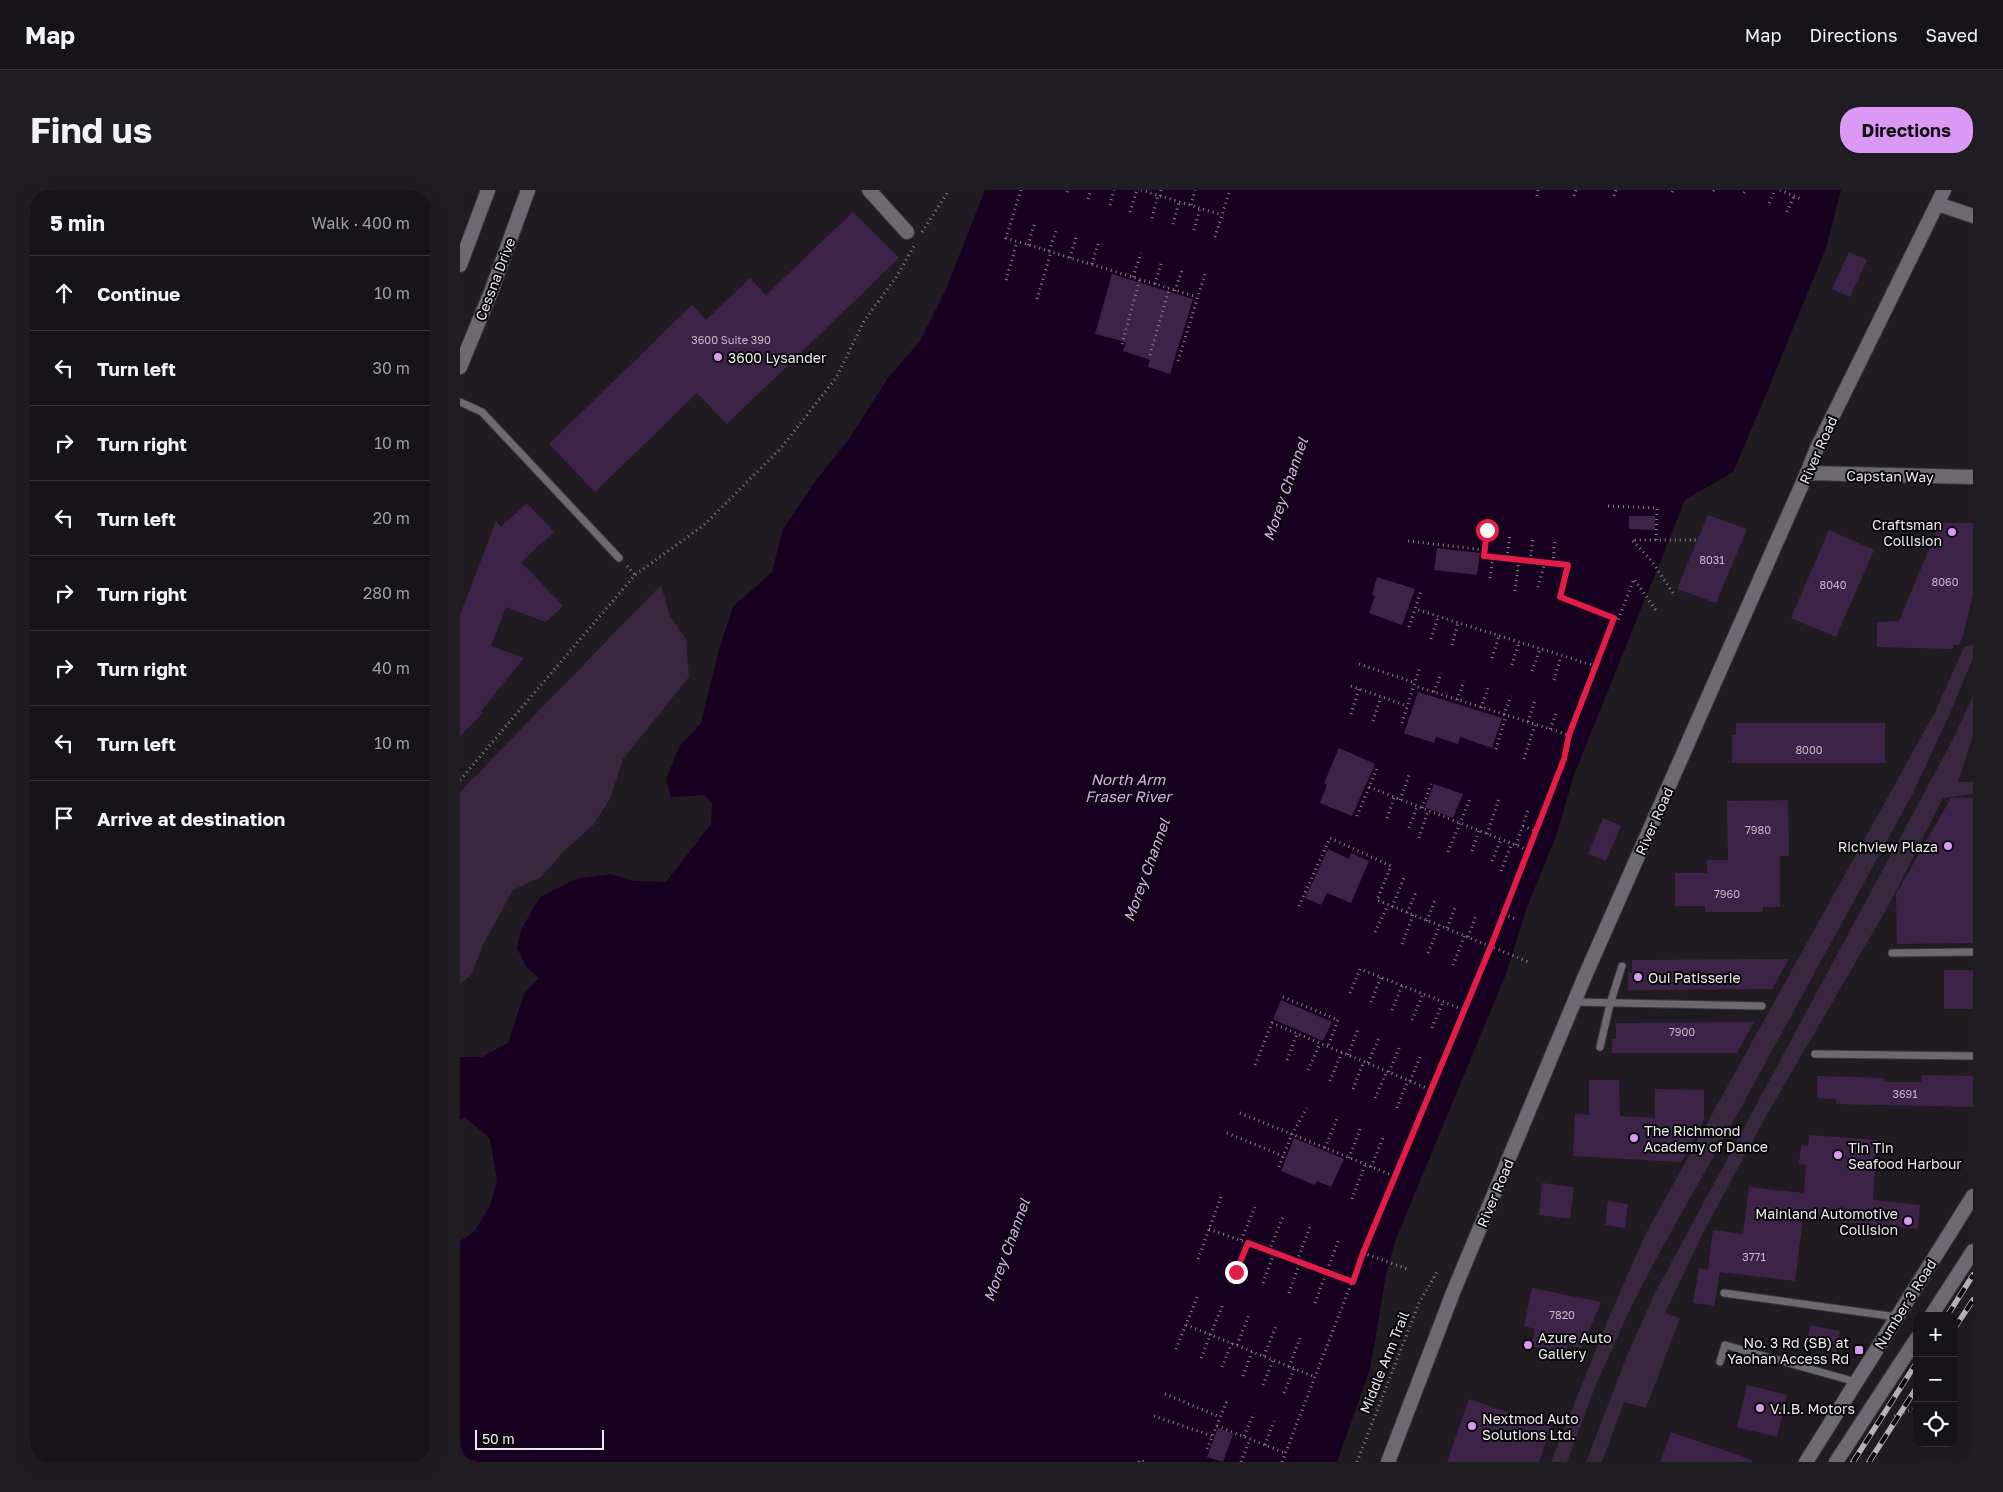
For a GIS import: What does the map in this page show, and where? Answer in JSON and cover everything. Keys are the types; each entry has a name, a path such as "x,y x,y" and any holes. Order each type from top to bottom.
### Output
{"street":[{"path":"460,265 488,190"},
{"name":"Cessna Drive","path":"460,367 491,292 528,190"},
{"path":"869,190 907,232"},
{"name":"River Road","path":"1388,1462 1455,1288 1574,1002 1822,439 1944,190"},
{"path":"1938,204 1973,216"},
{"name":"Capstan Way","path":"1807,473 1973,477"},
{"name":"Number 3 Road","path":"1806,1462 1973,1196"},
{"name":"Number 3 Road","path":"1934,1312 1973,1251"},
{"name":"Number 3 Road","path":"1836,1462 1913,1344"}],"lane":[{"path":"460,402 482,412 619,558"},
{"path":"1892,953 1973,952"},
{"path":"1600,1046 1622,966"},
{"path":"1574,1002 1762,1006"},
{"path":"1815,1054 1973,1056"},
{"path":"1724,1293 1897,1317"},
{"path":"1720,1362 1724,1345 1856,1382"}],"path":[{"path":"460,780 635,575 704,525 781,448 836,378 864,321 897,276 917,240 949,190"},
{"path":"1020,190 1006,238 1197,297"},
{"path":"1088,199 1091,190"},
{"path":"1110,206 1114,190"},
{"path":"1130,212 1137,190"},
{"path":"1141,190 1222,215"},
{"path":"1152,218 1161,190"},
{"path":"1190,205 1195,190"},
{"path":"1216,237 1230,190"},
{"path":"1537,196 1538,190"},
{"path":"1574,196 1576,190"},
{"path":"1614,196 1616,190"},
{"path":"1769,203 1775,190"},
{"path":"1780,190 1803,200"},
{"path":"1787,212 1794,196"},
{"path":"1173,224 1179,202"},
{"path":"1194,230 1200,208"},
{"path":"1028,245 1035,222"},
{"path":"1037,299 1056,228"},
{"path":"1070,258 1077,234"},
{"path":"1092,264 1099,241"},
{"path":"1006,280 1017,242"},
{"path":"1133,277 1141,253"},
{"path":"1154,284 1162,260"},
{"path":"1175,290 1183,267"},
{"path":"1178,361 1205,274"},
{"path":"1122,344 1140,279"},
{"path":"1150,355 1169,288"},
{"path":"1608,506 1657,508 1656,540"},
{"path":"1487,530 1484,556 1568,565 1560,597 1618,620 1634,579 1657,612"},
{"path":"1507,558 1510,534"},
{"path":"1530,561 1533,538"},
{"path":"1553,563 1555,540"},
{"path":"1673,593 1651,560 1632,540 1698,540"},
{"path":"1408,541 1485,550"},
{"path":"1490,578 1493,557"},
{"path":"1515,590 1518,560"},
{"path":"1538,587 1545,562"},
{"path":"1409,627 1421,591"},
{"path":"1415,609 1595,666"},
{"path":"1430,639 1438,617"},
{"path":"1282,1462 1394,1176 1504,914 1564,759 1569,735 1614,618"},
{"path":"1452,645 1458,623"},
{"path":"1492,658 1499,636"},
{"path":"1512,665 1519,642"},
{"path":"1532,671 1540,649"},
{"path":"1554,680 1561,656"},
{"path":"1359,664 1457,700 1569,735"},
{"path":"1402,723 1420,666"},
{"path":"1434,692 1441,673"},
{"path":"1457,700 1464,681"},
{"path":"1351,686 1407,706"},
{"path":"1481,708 1488,688"},
{"path":"1351,714 1359,689"},
{"path":"1496,749 1511,696"},
{"path":"1373,721 1381,697"},
{"path":"1528,722 1535,700"},
{"path":"1550,729 1557,711"},
{"path":"1524,759 1535,724"},
{"path":"1357,816 1378,766"},
{"path":"1400,800 1409,775"},
{"path":"1422,808 1431,784"},
{"path":"1369,788 1528,850"},
{"path":"1387,818 1394,798"},
{"path":"1448,852 1470,799"},
{"path":"1487,834 1499,799"},
{"path":"1409,828 1417,807"},
{"path":"1501,871 1523,826 1528,810"},
{"path":"1418,838 1428,811"},
{"path":"1523,826 1535,831"},
{"path":"1472,851 1479,831"},
{"path":"1299,906 1330,838 1391,866 1377,900 1530,963"},
{"path":"1492,861 1501,839"},
{"path":"1392,907 1405,875"},
{"path":"1408,913 1416,892"},
{"path":"1427,921 1435,900"},
{"path":"1375,932 1388,905"},
{"path":"1447,928 1456,908"},
{"path":"1504,914 1517,920"},
{"path":"1402,944 1413,915"},
{"path":"1453,965 1476,916"},
{"path":"1428,953 1440,926"},
{"path":"1350,993 1360,969 1464,1010"},
{"path":"1371,1002 1381,977"},
{"path":"1392,1010 1402,986"},
{"path":"1412,1020 1423,994"},
{"path":"1283,997 1338,1020 1328,1046"},
{"path":"1432,1028 1443,1002"},
{"path":"1255,1065 1272,1023 1431,1090"},
{"path":"1348,1055 1358,1029"},
{"path":"1287,1060 1298,1034"},
{"path":"1353,1089 1379,1038"},
{"path":"1308,1070 1320,1044"},
{"path":"1375,1098 1400,1046"},
{"path":"1330,1081 1342,1052"},
{"path":"1397,1108 1421,1055"},
{"path":"1278,1167 1292,1134 1307,1108"},
{"path":"1240,1113 1394,1176"},
{"path":"1326,1148 1337,1119"},
{"path":"1349,1158 1360,1129"},
{"path":"1227,1133 1283,1156"},
{"path":"1371,1167 1383,1138"},
{"path":"1352,1199 1365,1164"},
{"path":"1198,1259 1222,1194"},
{"path":"1241,1240 1255,1207"},
{"path":"1269,1251 1283,1217"},
{"path":"1289,1293 1310,1227"},
{"path":"1209,1229 1353,1282"},
{"path":"1315,1303 1339,1239"},
{"path":"1236,1272 1248,1243"},
{"path":"1263,1283 1274,1253"},
{"path":"1363,1253 1410,1270"},
{"name":"Middle Arm Trail","path":"1357,1462 1419,1303 1438,1272"},
{"path":"1176,1349 1198,1295"},
{"path":"1201,1358 1223,1304"},
{"path":"1236,1345 1249,1315"},
{"path":"1186,1325 1315,1377"},
{"path":"1264,1356 1276,1326"},
{"path":"1289,1367 1301,1336"},
{"path":"1222,1368 1232,1343"},
{"path":"1242,1376 1252,1352"},
{"path":"1263,1385 1272,1360"},
{"path":"1284,1393 1294,1369"},
{"path":"1165,1394 1220,1417"},
{"path":"1207,1449 1227,1401"},
{"path":"1894,1416 1913,1409"},
{"path":"1244,1436 1254,1413"},
{"path":"1154,1416 1212,1436"},
{"path":"1265,1445 1274,1421"},
{"path":"1217,1426 1285,1453"},
{"path":"1241,1462 1250,1439"},
{"path":"1139,1462 1140,1460 1145,1462"}],"shaded area":[{"path":"661,585 670,616 686,639 689,677 623,759 610,799 593,825 565,850 541,877 513,890 483,945 471,975 460,984 460,792"},
{"path":"1973,644 1973,658 1913,793 1631,1307 1595,1387 1567,1462 1551,1462 1607,1322 1645,1235 1935,712 1964,647"},
{"path":"1973,696 1973,736 1958,782 1973,782 1973,794 1943,798 1890,903 1765,1118 1703,1233 1665,1313 1680,1318 1646,1408 1624,1402 1602,1462 1586,1462 1628,1353 1655,1293 1952,741"}],"water":[{"name":"North Arm Fraser River","path":"985,190 1841,190 1826,248 1733,472 1685,500 1574,775 1556,836 1527,907 1506,974 1395,1241 1386,1275 1370,1369 1337,1462 466,1462 463,1457 460,1458 460,1241 474,1232 490,1206 497,1181 490,1139 465,1117 460,1120 460,1057 482,1057 508,1043 524,994 539,978 526,967 517,948 521,930 540,897 576,879 611,874 634,881 666,882 711,824 712,803 704,795 671,797 666,779 679,747 701,723 719,649 733,607 772,572 783,529 817,479 849,439 888,378 920,341 946,289"}],"building":[{"name":"3600 Lysander","path":"853,212 899,258 727,424 697,393 595,492 549,444 692,305 706,320 750,278 766,295"},
{"path":"1849,252 1867,260 1850,297 1832,289"},
{"path":"1112,274 1193,299 1170,374 1148,367 1150,360 1123,351 1126,342 1095,334"},
{"path":"527,503 554,532 521,562 563,606 546,622 506,607 491,646 524,658 481,711 483,712 460,737 460,615 496,521 501,527"},
{"path":"1708,515 1747,529 1716,603 1677,589"},
{"path":"1629,516 1655,516 1655,530 1629,529"},
{"path":"1940,523 1973,523 1973,595 1959,645 1953,645 1953,649 1877,647 1877,622 1899,621"},
{"path":"1829,530 1874,550 1836,637 1791,618"},
{"path":"1437,548 1480,553 1477,575 1434,570"},
{"path":"1377,577 1415,589 1402,625 1369,613 1375,596 1372,595"},
{"path":"1418,692 1502,718 1492,748 1460,737 1458,744 1436,737 1434,743 1404,733"},
{"path":"1736,723 1885,723 1885,763 1732,763 1732,735 1736,735"},
{"path":"1339,748 1375,764 1352,816 1320,803 1327,785 1324,783"},
{"path":"1434,784 1463,794 1453,818 1425,807"},
{"name":"Richview Plaza","path":"1951,798 1973,798 1973,943 1897,944 1896,894"},
{"path":"1788,800 1789,856 1780,856 1780,907 1763,907 1763,912 1705,912 1705,906 1675,906 1675,873 1707,873 1707,860 1728,860 1727,801"},
{"path":"1603,818 1621,826 1606,861 1588,854"},
{"path":"1328,849 1349,859 1351,853 1369,861 1351,903 1327,893 1321,905 1305,898"},
{"path":"1789,959 1772,989 1628,990 1628,973 1632,973 1632,960"},
{"path":"1944,970 1973,970 1973,1009 1944,1009"},
{"path":"1281,1000 1332,1022 1323,1041 1273,1019"},
{"path":"1754,1022 1737,1053 1612,1053 1612,1039 1616,1039 1616,1023"},
{"path":"1922,1075 1973,1076 1973,1107 1836,1104 1836,1099 1817,1098 1817,1076 1884,1078 1884,1082 1921,1082"},
{"name":"The Richmond Academy of Dance","path":"1589,1080 1619,1080 1620,1116 1655,1118 1655,1089 1704,1090 1704,1120 1681,1162 1573,1156 1575,1114 1589,1115"},
{"path":"1809,1135 1877,1140 1873,1200 1920,1205 1918,1229 1803,1218 1795,1281 1720,1272 1714,1306 1693,1303 1699,1268 1708,1270 1713,1230 1743,1234 1749,1187 1804,1193 1806,1165 1799,1164 1801,1145 1808,1146"},
{"path":"1294,1138 1344,1159 1331,1187 1317,1181 1315,1185 1281,1171"},
{"path":"1542,1183 1574,1187 1570,1219 1539,1215"},
{"path":"1608,1201 1628,1204 1625,1228 1605,1225"},
{"path":"1532,1288 1601,1302 1582,1348 1568,1345 1565,1354 1531,1346 1535,1329 1524,1326"},
{"path":"1810,1325 1840,1331 1836,1352 1806,1346"},
{"path":"1747,1385 1787,1395 1777,1437 1737,1427"},
{"path":"1469,1399 1551,1427 1539,1462 1447,1462"},
{"path":"1218,1428 1233,1434 1223,1462 1207,1457"},
{"path":"1671,1432 1752,1460 1752,1462 1660,1462"}],"railway":[{"path":"1950,1312 1973,1275"},
{"path":"1958,1323 1973,1300"},
{"path":"1853,1462 1913,1368"},
{"path":"1869,1462 1913,1393"}],"place":[{"name":"3600 Lysander","path":"718,357"},
{"name":"Craftsman Collision","path":"1952,532"},
{"name":"Richview Plaza","path":"1948,846"},
{"name":"Oui Patisserie","path":"1638,977"},
{"name":"The Richmond Academy of Dance","path":"1634,1138"},
{"name":"Tin Tin Seafood Harbour","path":"1838,1155"},
{"name":"Mainland Automotive Collision","path":"1908,1221"},
{"name":"Azure Auto Gallery","path":"1528,1345"},
{"name":"No. 3 Rd (SB) at Yaohan Access Rd","path":"1859,1350"},
{"name":"V.I.B. Motors","path":"1760,1408"},
{"name":"Nextmod Auto Solutions Ltd.","path":"1472,1426"}],"route":[{"path":"1236,1272 1248,1243 1353,1282 1394,1176 1507,906 1564,759 1569,735 1614,618 1560,597 1568,565 1484,556 1487,530"}],"water label":[{"name":"Morey Channel","path":"1285,489"},
{"name":"Morey Channel","path":"1146,870"},
{"name":"Morey Channel","path":"1006,1250"}]}
